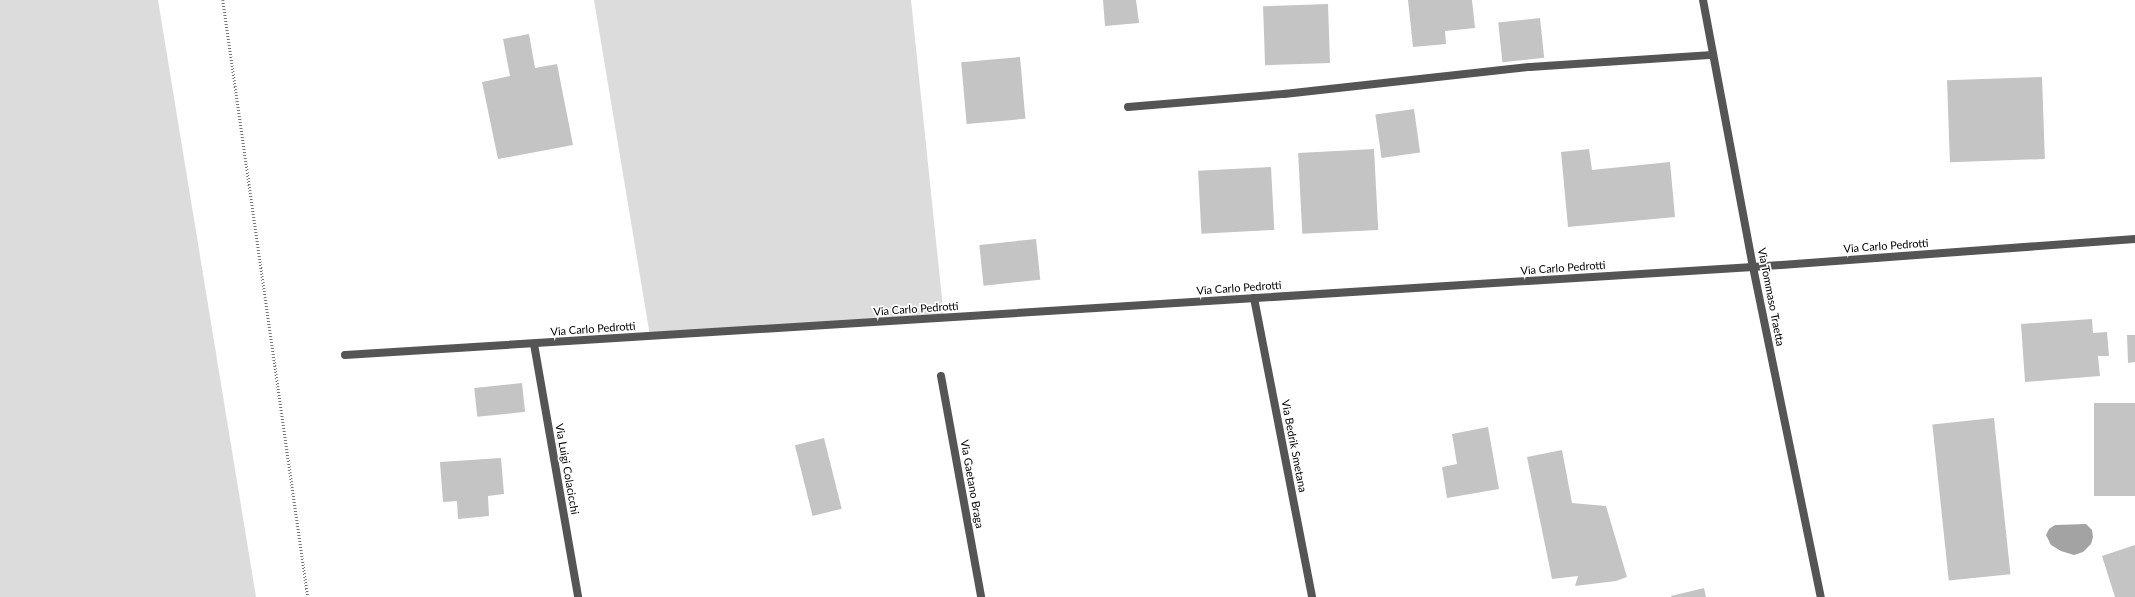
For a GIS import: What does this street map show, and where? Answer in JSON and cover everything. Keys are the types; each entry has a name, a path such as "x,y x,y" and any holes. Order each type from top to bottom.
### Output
{"street":[{"name":"Via Tommaso Traetta","path":"1703,0 1753,267 1821,597"},
{"path":"1128,107 1284,94 1530,67 1713,54"},
{"name":"Via Carlo Pedrotti","path":"345,355 1753,267 2135,239"},
{"name":"Via Bedrik Smetana","path":"1254,298 1312,597"},
{"name":"Via Luigi Colacicchi","path":"534,344 578,597"},
{"name":"Via Gaetano Braga","path":"941,376 981,597"}],"path":[{"path":"223,0 308,597"}],"shaded area":[{"path":"0,0 158,0 256,597 0,597"},
{"path":"594,0 911,0 944,318 650,336"},
{"path":"2086,524 2092,530 2093,537 2091,544 2083,552 2074,555 2061,551 2051,545 2046,535 2049,529 2055,525"}],"building":[{"path":"1103,0 1136,0 1139,23 1105,26"},
{"path":"1408,0 1472,0 1475,28 1445,31 1446,44 1413,47"},
{"path":"1328,4 1330,63 1265,65 1263,6"},
{"path":"1540,18 1544,58 1502,62 1498,22"},
{"path":"529,34 535,68 557,64 573,145 498,159 482,82 510,76 503,39"},
{"path":"1020,57 1025,119 967,124 961,62"},
{"path":"2042,77 2045,159 1950,162 1947,80"},
{"path":"1414,109 1420,153 1382,158 1375,114"},
{"path":"1374,149 1378,230 1302,234 1298,153"},
{"path":"1589,149 1592,170 1670,162 1675,217 1568,227 1561,152"},
{"path":"1271,167 1274,230 1201,234 1198,171"},
{"path":"1036,239 1040,280 984,286 979,245"},
{"path":"2092,319 2093,333 2107,332 2109,356 2098,356 2100,376 2025,382 2021,324"},
{"path":"2127,335 2135,335 2135,362 2128,363"},
{"path":"522,383 525,412 477,417 474,388"},
{"path":"2094,403 2135,403 2135,496 2094,496"},
{"path":"1994,418 2010,574 1949,581 1932,424"},
{"path":"1488,427 1499,489 1447,498 1442,467 1457,464 1452,434"},
{"path":"824,438 842,509 813,516 795,445"},
{"path":"1562,450 1572,503 1606,506 1627,577 1616,581 1575,586 1578,576 1552,579 1527,457"},
{"path":"501,458 504,494 488,496 489,516 458,519 457,501 443,502 440,462"},
{"path":"2135,545 2135,597 2115,597 2102,556"},
{"path":"1704,588 1706,597 1671,597 1671,596"}]}
